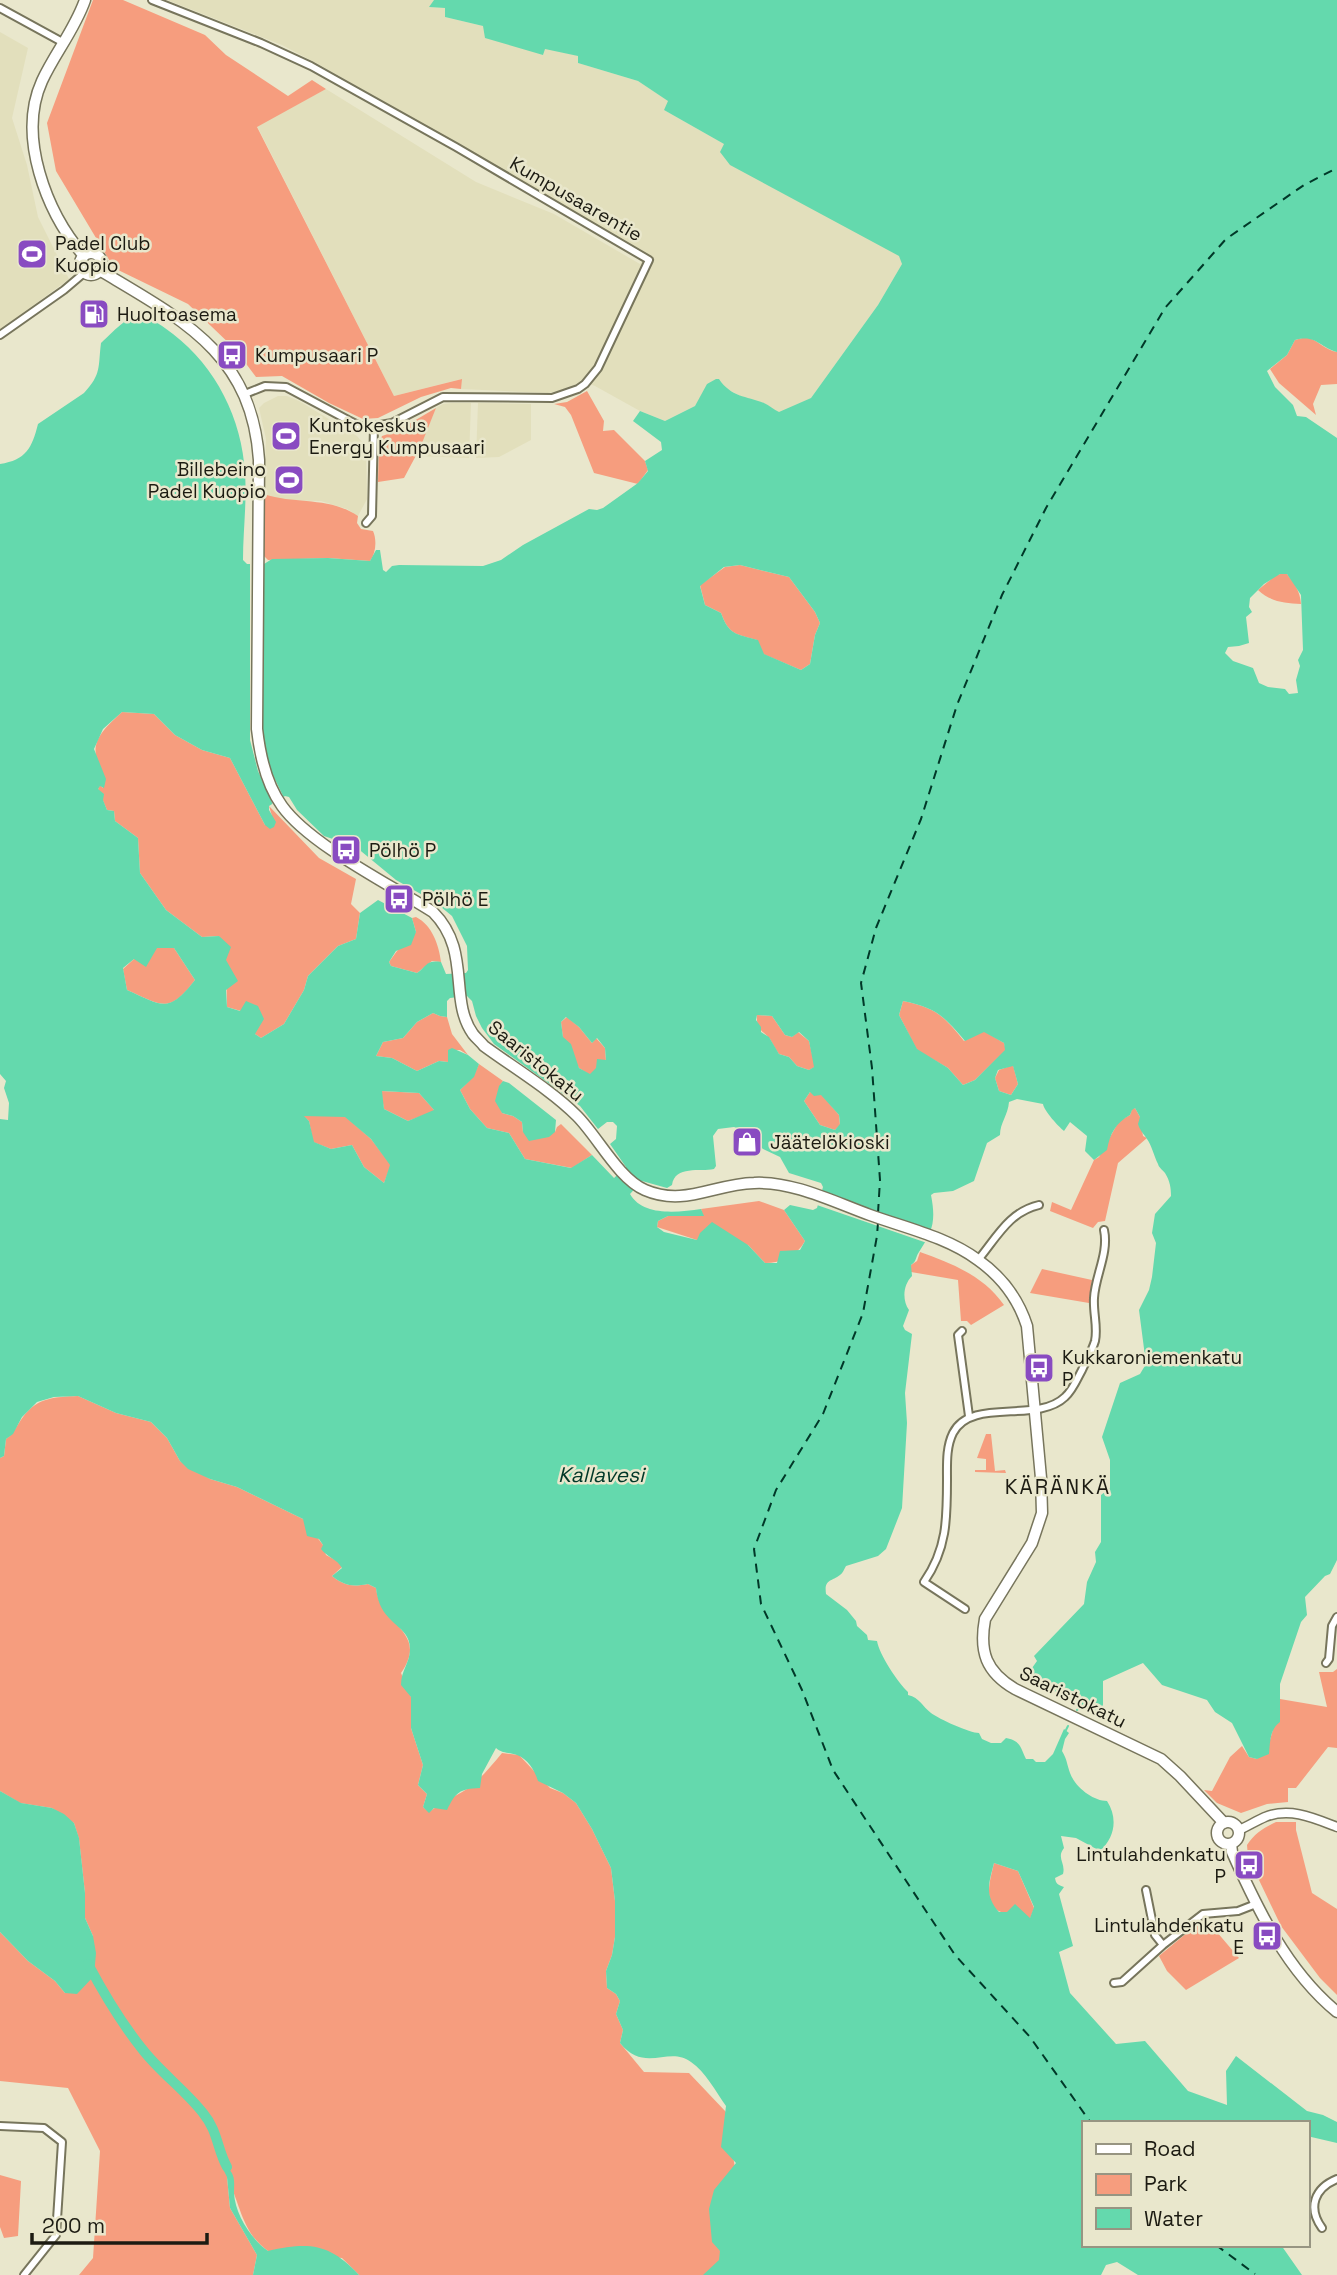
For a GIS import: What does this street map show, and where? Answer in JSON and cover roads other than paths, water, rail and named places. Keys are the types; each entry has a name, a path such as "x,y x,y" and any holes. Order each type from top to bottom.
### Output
{"main road":[{"path":"84,3 42,82 34,107 34,159 40,178 61,222 84,256"},
{"path":"90,253 98,255 102,261 101,271 93,275 84,273 80,265 84,256 90,253"},
{"name":"Saaristokatu","path":"101,271 170,312 211,346 235,376 244,394 258,442 259,748 270,785 282,807 305,830 433,912 443,922 451,937 458,966 462,1006 472,1033 484,1046 570,1110 618,1166 641,1188 677,1198 721,1186 752,1182 792,1188 952,1244 978,1260 1007,1286 1021,1308 1027,1326 1042,1513 1032,1543 985,1619 982,1634 989,1665 997,1677 1015,1689 1161,1759 1224,1823"},
{"path":"1224,1823 1233,1823 1239,1830 1237,1840 1231,1844 1224,1843 1218,1835 1219,1828 1224,1823"},
{"path":"1231,1844 1232,1852 1256,1904 1282,1948 1312,1990 1337,2012"}],"street":[{"name":"Kumpusaarentie","path":"152,0 311,66 649,260 598,368 578,389 552,398 443,397 392,423 374,426"},
{"path":"0,8 64,43"},
{"path":"0,335 84,273"},
{"path":"244,394 265,386 286,387 360,426 374,426 372,516 366,523"},
{"path":"978,1260 1011,1217 1026,1208 1039,1205"},
{"path":"965,1609 924,1582 935,1566 944,1538 948,1447 953,1432 969,1416 1035,1410 1056,1404 1072,1390 1094,1343 1095,1290 1106,1238 1104,1230"},
{"path":"962,1331 958,1335 969,1416"},
{"path":"1326,1663 1329,1659 1332,1626 1337,1617"},
{"path":"1239,1830 1262,1818 1284,1813 1307,1815 1337,1827"},
{"path":"1146,1890 1155,1936 1163,1945"},
{"path":"1114,1983 1122,1982 1203,1914 1238,1911 1256,1904"},
{"path":"0,2126 44,2128 62,2142 56,2235 24,2275"},
{"path":"1322,2228 1317,2221 1316,2198 1324,2185 1337,2179"}],"water":[{"name":"Kallavesi","path":"434,0 1337,0 1337,352 1313,340 1295,340 1287,355 1267,371 1275,387 1293,405 1297,416 1306,417 1337,438 1337,1560 1330,1574 1305,1597 1307,1615 1301,1622 1280,1684 1280,1722 1272,1732 1269,1754 1257,1759 1249,1757 1232,1723 1215,1712 1207,1700 1162,1685 1143,1663 1103,1681 1103,1717 1080,1707 1033,1678 1032,1668 1037,1661 1034,1656 1084,1604 1087,1582 1096,1562 1095,1552 1101,1542 1101,1495 1110,1488 1110,1460 1102,1437 1120,1383 1140,1374 1146,1364 1139,1310 1152,1277 1156,1243 1152,1233 1155,1214 1171,1193 1167,1176 1138,1124 1140,1117 1135,1108 1114,1129 1107,1150 1094,1160 1085,1151 1087,1136 1070,1122 1064,1131 1055,1123 1043,1104 1017,1099 1009,1102 1000,1135 987,1143 974,1181 953,1191 931,1195 932,1225 911,1265 912,1276 904,1293 909,1310 903,1326 912,1334 905,1393 907,1423 902,1508 886,1549 878,1556 846,1566 841,1574 827,1583 826,1589 826,1594 847,1610 868,1640 877,1641 885,1660 908,1695 918,1700 935,1716 979,1733 982,1739 991,1743 1001,1743 1006,1738 1015,1741 1026,1759 1036,1762 1045,1762 1053,1754 1064,1729 1069,1733 1062,1751 1072,1778 1090,1796 1107,1801 1114,1821 1112,1834 1100,1851 1076,1838 1061,1836 1064,1870 1063,1874 1055,1878 1058,1884 1064,1887 1059,1894 1073,1946 1059,1952 1070,1993 1116,2044 1145,2041 1188,2091 1227,2105 1226,2071 1236,2056 1307,2111 1337,2122 1337,2143 1309,2136 1309,2121 1082,2121 1082,2247 1282,2247 1302,2275 1138,2275 1117,2262 1106,2265 1101,2275 703,2275 719,2260 720,2251 712,2242 709,2209 714,2190 736,2163 721,2147 726,2106 706,2076 691,2062 674,2056 639,2057 620,2043 623,2030 616,2014 620,2001 616,1994 607,1988 606,1971 615,1937 611,1868 576,1803 563,1793 538,1781 525,1759 496,1748 482,1774 480,1788 467,1789 456,1795 447,1810 434,1808 429,1813 423,1807 427,1794 418,1785 423,1765 411,1728 411,1697 401,1685 410,1654 409,1643 406,1635 384,1611 376,1588 368,1584 349,1585 332,1576 342,1568 321,1549 323,1545 319,1539 307,1536 303,1519 237,1487 188,1469 180,1461 167,1438 151,1422 116,1413 78,1396 54,1397 37,1402 22,1417 13,1434 6,1439 4,1456 0,1458 0,1119 8,1120 9,1103 4,1088 6,1081 0,1074 0,464 22,456 33,440 38,424 84,393 96,375 101,343 127,320 141,317 160,325 188,347 214,378 232,414 239,433 245,473 243,560 247,564 264,564 272,559 328,558 370,561 376,550 380,550 383,570 386,572 392,566 399,565 483,566 501,560 589,509 603,508 638,483 648,471 645,461 662,450 661,442 633,421 640,411 665,421 695,406 707,384 716,379 734,393 764,403 779,412 811,398 878,305 902,264 899,256 730,165 720,152 724,144 664,110 668,101 638,81 578,63 578,56 545,49 543,55 485,38 483,26 445,17 445,8 429,7","holes":["740,565 789,577 820,623 810,664 801,670 764,654 758,640 730,630 721,613 705,605 700,586 724,567","1280,574 1287,574 1301,595 1303,650 1298,660 1298,693 1289,694 1285,689 1259,683 1253,668 1233,661 1225,653 1228,647 1249,643 1246,617 1252,612 1249,607 1250,598 1264,584","122,712 154,714 175,735 202,750 230,758 265,825 270,829 276,822 269,806 285,796 289,797 297,810 324,836 356,847 396,880 435,902 452,916 467,946 468,970 466,973 446,974 441,962 429,963 417,973 391,966 389,962 396,951 411,945 416,932 412,918 378,900 360,913 356,939 338,946 308,976 304,990 284,1024 261,1038 255,1034 264,1019 258,1006 246,1001 240,1011 227,1007 226,990 238,981 226,960 231,947 219,936 202,937 166,910 140,873 138,838 115,821 114,811 107,810 104,794 98,789 100,786 104,788 106,779 94,749 103,729","157,948 174,948 195,980 178,998 164,1004 157,1003 127,990 123,968 134,959 146,967","467,996 472,1001 482,1028 494,1044 580,1106 598,1129 607,1122 613,1122 617,1126 616,1139 610,1144 626,1167 614,1178 592,1155 571,1168 525,1159 509,1133 487,1128 470,1109 460,1090 474,1077 479,1064 468,1055 452,1048 448,1050 448,1062 439,1061 417,1071 392,1058 376,1056 383,1042 403,1038 417,1022 433,1013 447,1017 447,1001 450,998","903,1001 938,1014 965,1041 984,1032 1004,1043 1005,1050 975,1080 963,1085 948,1068 917,1049 899,1015","757,1015 772,1016 785,1035 792,1037 799,1032 809,1041 814,1067 809,1070 797,1066 789,1057 779,1054 769,1037 761,1032 756,1020","566,1017 579,1027 592,1043 597,1038 605,1048 606,1060 597,1059 596,1068 590,1074 579,1068 571,1044 563,1037 561,1022","1013,1066 1018,1084 1011,1095 999,1091 995,1078 998,1070","382,1091 419,1093 434,1110 408,1121 384,1109","810,1092 814,1096 821,1095 839,1115 840,1124 835,1130 820,1125 804,1101","304,1116 345,1117 371,1139 390,1165 384,1183 364,1167 352,1145 331,1149 314,1142 309,1121","734,1127 746,1131 757,1146 780,1157 789,1173 821,1183 823,1187 817,1208 813,1210 790,1205 784,1210 805,1241 800,1250 780,1251 777,1263 765,1263 748,1245 712,1222 700,1233 697,1240 664,1232 657,1227 658,1221 668,1216 704,1216 701,1209 672,1212 652,1210 636,1201 630,1194 642,1181 667,1188 678,1174 714,1169 713,1136 718,1129","994,1863 1018,1871 1034,1907 1030,1918 1015,1904 1007,1912 999,1912 994,1906 989,1883"]},
{"path":"503,1081 556,1120 555,1132 549,1137 529,1141 523,1132 522,1122 502,1113 495,1101"},
{"path":"0,1791 21,1803 52,1808 74,1823 79,1838 85,1918 93,1936 96,1953 94,1976 77,1994 65,1993 0,1932"},
{"path":"227,2167 233,2176 235,2201 241,2217 250,2233 268,2251 295,2246 318,2248 338,2256 359,2275 253,2275 257,2255 230,2208 224,2171"}],"waterway":[{"path":"1077,1710 1080,1707"},
{"path":"1066,1730 1068,1726"},
{"path":"88,1964 135,2040 208,2120 227,2167"}],"place":[{"name":"Padel Club Kuopio","path":"32,254"},
{"name":"Huoltoasema","path":"94,314"},
{"name":"Kumpusaari P","path":"232,355"},
{"name":"Kuntokeskus Energy Kumpusaari","path":"286,436"},
{"name":"Billebeino Padel Kuopio","path":"289,480"},
{"name":"Pölhö P","path":"346,850"},
{"name":"Pölhö E","path":"399,899"},
{"name":"Jäätelökioski","path":"747,1142"},
{"name":"Kukkaroniemenkatu P","path":"1039,1368"},
{"name":"Lintulahdenkatu P","path":"1249,1865"},
{"name":"Lintulahdenkatu E","path":"1267,1936"}],"district":[{"name":"KÄRÄNKÄ","path":"1058,1486"}]}
